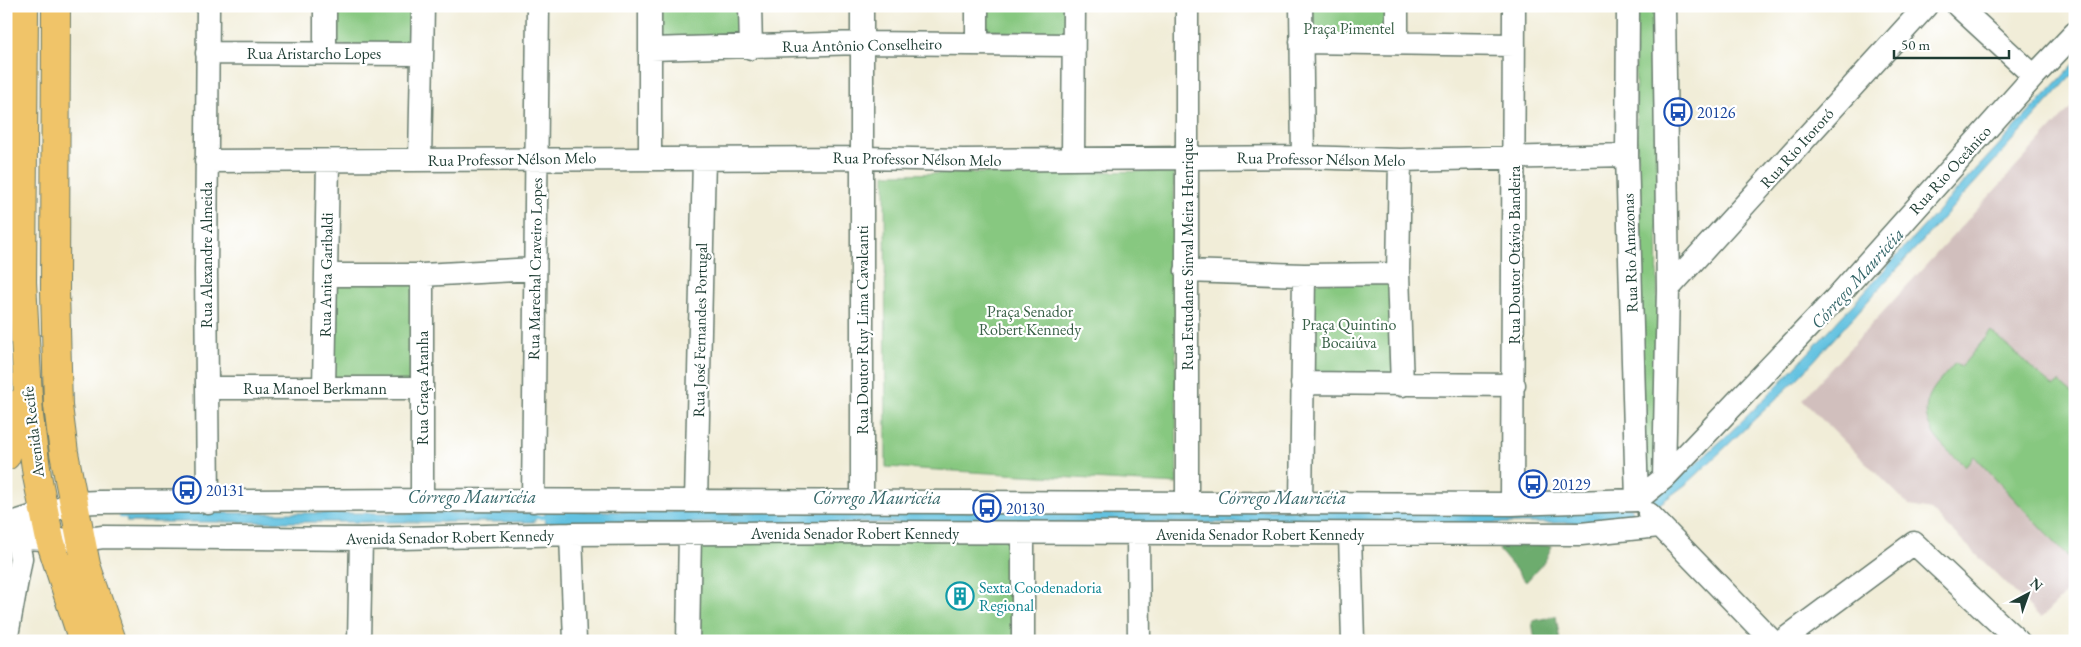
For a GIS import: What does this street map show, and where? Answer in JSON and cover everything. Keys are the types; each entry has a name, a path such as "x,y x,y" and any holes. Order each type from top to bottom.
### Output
{"main road":[{"name":"Avenida Recife","path":"24,6 16,144 14,282 26,376 30,426 44,512 50,540 83,641"},
{"name":"Avenida Recife","path":"56,6 55,290 58,406 64,453 86,565 112,641"},
{"path":"6,456 18,422 26,376"}],"street":[{"path":"325,6 325,53"},
{"path":"420,160 423,6"},
{"name":"Rua Marechal Craveiro Lopes","path":"533,501 538,6"},
{"path":"650,6 650,158"},
{"path":"750,6 751,48"},
{"name":"Rua Doutor Ruy Lima Cavalcanti","path":"862,6 862,502"},
{"path":"977,6 977,43"},
{"path":"1073,159 1074,6"},
{"name":"Rua Estudante Sinval Meira Henrique","path":"1187,6 1187,502"},
{"path":"1300,6 1303,157"},
{"path":"1397,43 1398,6"},
{"name":"Rua Doutor Otávio Bandeira","path":"1512,504 1514,385 1514,6"},
{"name":"Rua Rio Amazonas","path":"1628,6 1627,156 1637,500"},
{"path":"1664,6 1668,290 1664,478"},
{"name":"Rua Rio Itororó","path":"1668,290 1926,6"},
{"path":"1958,6 2034,76"},
{"name":"Rua Alexandre Almeida","path":"204,15 207,53 202,103 206,161 202,197 208,388 208,503"},
{"name":"Rua Rio Oceânico","path":"1637,500 1664,478 1835,299 2034,76 2075,33"},
{"path":"1301,42 1514,45"},
{"name":"Rua Antônio Conselheiro","path":"651,49 861,44 977,43 1073,45"},
{"name":"Rua Aristarcho Lopes","path":"207,53 422,54"},
{"name":"Rua Professor Nélson Melo","path":"206,161 650,158 963,160 1303,157 1400,160 1627,156"},
{"name":"Rua José Fernandes Portugal","path":"696,500 704,159"},
{"path":"1400,160 1398,274 1402,385"},
{"name":"Rua Anita Garibaldi","path":"324,388 328,161"},
{"path":"326,275 422,275 534,269"},
{"path":"1186,271 1304,275 1398,274"},
{"name":"Rua Graça Aranha","path":"422,275 422,500"},
{"path":"1301,504 1304,275"},
{"path":"1302,383 1514,385"},
{"name":"Rua Manoel Berkmann","path":"208,388 422,388"},
{"name":"Avenida Senador Robert Kennedy","path":"10,534 44,512 75,503 696,500 1512,504 1637,500"},
{"path":"1637,500 1659,526 1772,641"},
{"name":"Avenida Senador Robert Kennedy","path":"10,534 50,540 81,540 103,536 361,539 571,534 1581,534 1659,526"},
{"path":"6,641 21,558 10,534"},
{"path":"571,534 576,641"},
{"path":"688,641 690,534"},
{"path":"1023,534 1023,641"},
{"path":"1138,534 1139,641"},
{"path":"1350,535 1353,641"},
{"path":"359,641 361,539"},
{"path":"1782,641 1912,543 1916,543 2018,641"}],"shaded area":[{"path":"2075,103 2075,584 2041,618 1931,510 1910,506 1802,400"}],"green space":[{"path":"331,6 418,6 416,48 331,45"},
{"path":"654,6 744,6 744,43 654,42"},
{"path":"981,6 1070,6 1069,42 980,35"},
{"name":"Praça Pimentel","path":"1299,6 1393,6 1391,52 1300,50"},
{"path":"1634,6 1657,6 1658,473 1644,488"},
{"name":"Praça Senador Robert Kennedy","path":"1174,171 1177,484 886,467 885,174"},
{"path":"331,280 414,281 413,385 330,383"},
{"name":"Praça Quintino Bocaiúva","path":"1396,281 1398,384 1301,384 1302,283"},
{"path":"1991,331 2053,387 2059,382 2075,396 2075,564 1974,456 1965,466 1942,445 1930,428 1926,408 1931,393 1955,363 1961,367"},
{"path":"1017,537 1018,641 691,641 694,541"},
{"path":"1505,541 1552,546 1545,561 1526,582 1499,550"},
{"path":"1556,616 1560,641 1535,641 1532,621"}],"water":[{"path":"2075,63 2075,72 1801,375 1689,482 1654,508 1649,502 1710,451 1767,396"},
{"path":"1631,507 1636,518 1580,523 545,523 545,511 838,512"},
{"path":"126,513 535,513 535,522 127,522"}],"waterway":[{"name":"Córrego Mauricéia","path":"120,516 131,516"},
{"name":"Córrego Mauricéia","path":"529,517 549,517"}],"place":[{"name":"20126","path":"1678,112"},
{"name":"20129","path":"1533,484"},
{"name":"20131","path":"187,490"},
{"name":"20130","path":"987,508"},
{"name":"Sexta Coodenadoria Regional","path":"960,596"}]}
